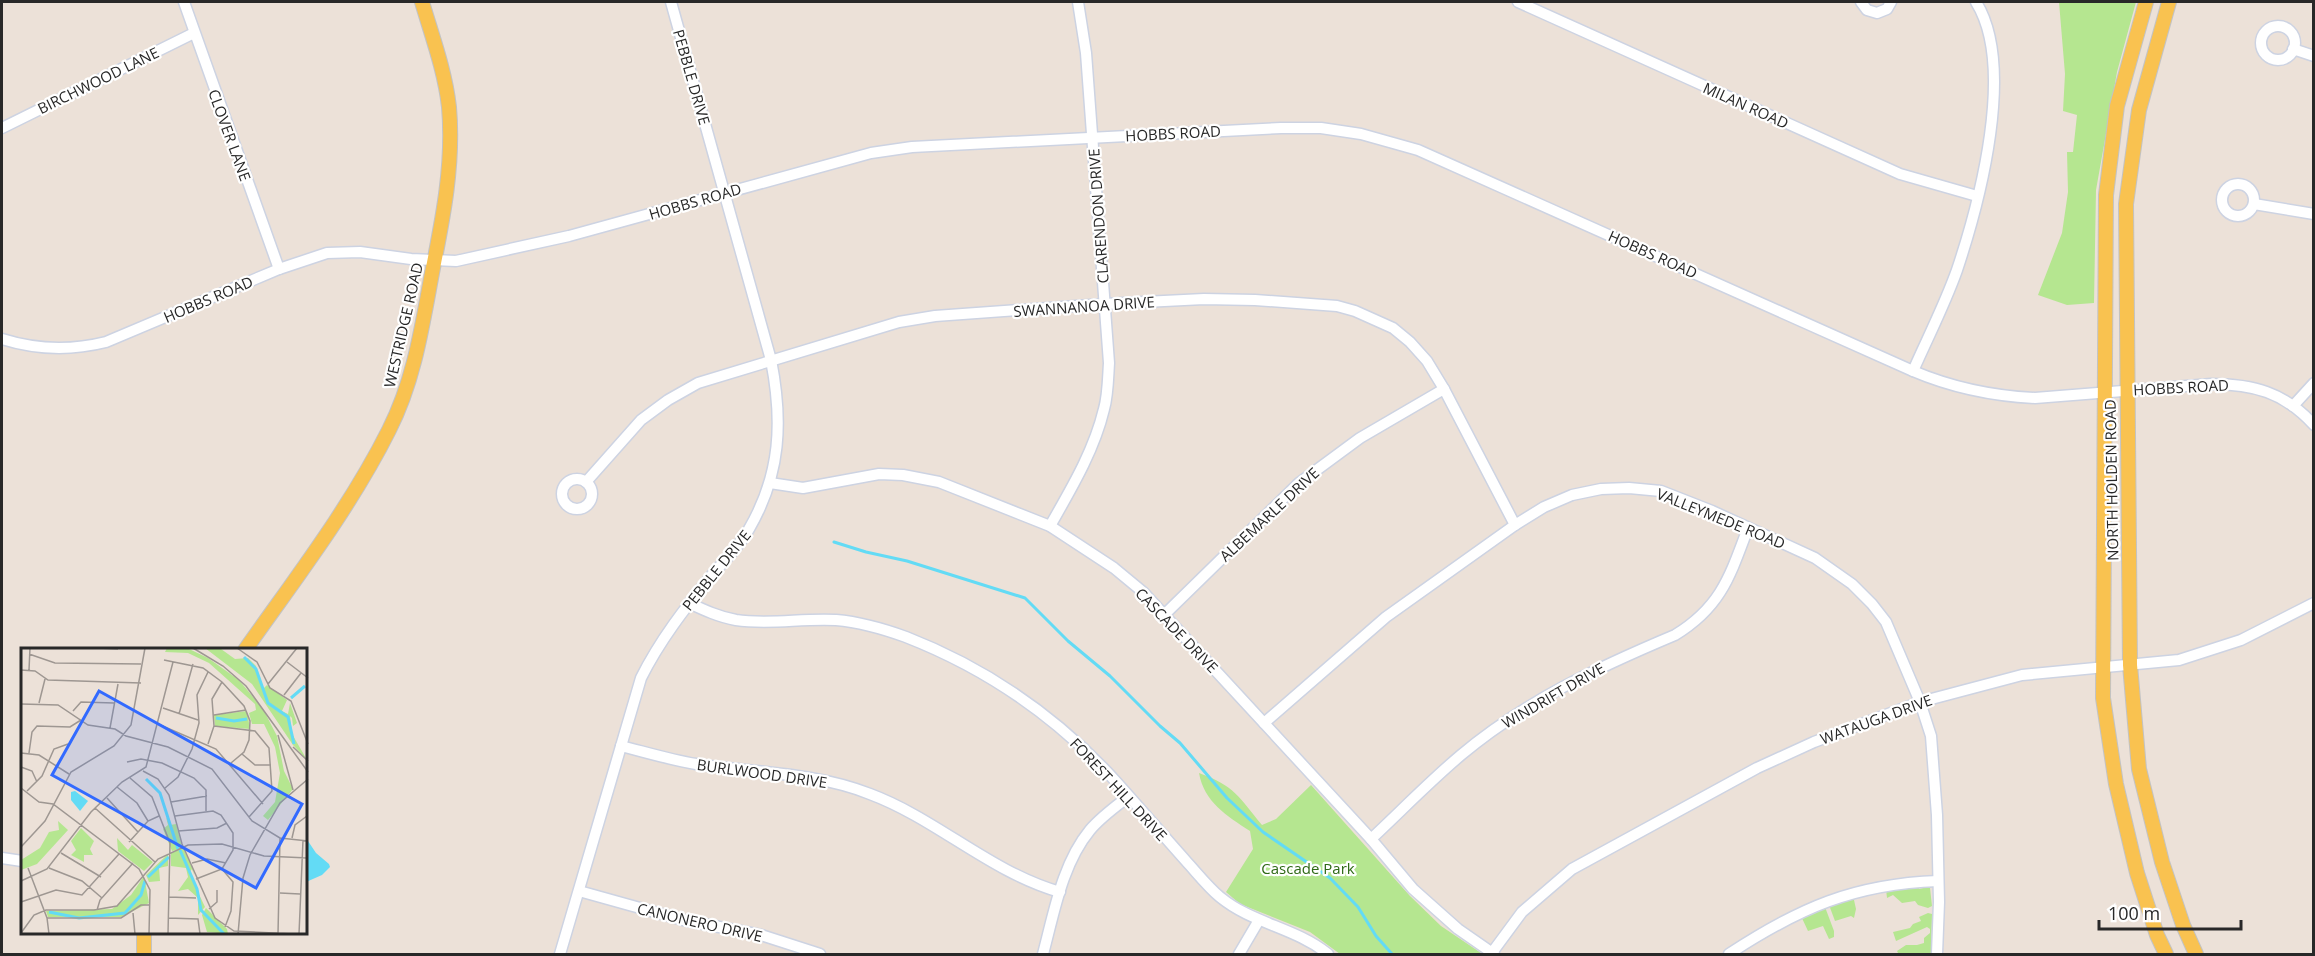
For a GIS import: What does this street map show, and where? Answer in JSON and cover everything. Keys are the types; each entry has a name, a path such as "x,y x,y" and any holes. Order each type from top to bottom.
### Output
{"main road":[{"name":"WESTRIDGE ROAD","path":"246,648 351,497 390,429 401,404 416,354 449,181 450,129 443,76 422,2"},
{"name":"NORTH HOLDEN ROAD","path":"2146,2 2117,106 2106,195 2103,698 2116,784 2137,873 2157,935 2166,954"},
{"name":"NORTH HOLDEN ROAD","path":"2169,2 2139,110 2126,204 2130,665 2139,769 2162,862 2182,925 2196,954"},
{"path":"144,935 144,954"}],"street":[{"name":"CLOVER LANE","path":"183,2 279,269"},
{"name":"PEBBLE DRIVE","path":"560,954 641,678 654,653 689,603 749,530 770,483 779,437 779,407 771,360 673,2"},
{"name":"CLARENDON DRIVE","path":"1050,526 1076,480 1093,443 1105,408 1109,363 1086,53 1078,2"},
{"name":"MILAN ROAD","path":"1518,2 1900,174 1977,196"},
{"path":"1861,2 1867,10 1877,14 1887,9 1891,2"},
{"path":"1913,371 1957,268 1983,175 1993,105 1995,65 1990,33 1983,12 1976,2"},
{"name":"BIRCHWOOD LANE","path":"2,128 194,33"},
{"path":"2293,49 2313,56"},
{"name":"HOBBS ROAD","path":"2,339 19,345 52,349 71,349 97,344 279,269 327,253 346,251 456,261 569,236 871,153 912,147 1281,128 1321,128 1361,134 1418,150 1913,371 1961,389 2035,398 2235,384 2269,392 2293,406 2313,425"},
{"path":"2254,204 2313,214"},
{"name":"SWANNANOA DRIVE","path":"586,482 627,434 653,410 698,383 899,322 934,316 1104,304 1204,299 1256,300 1337,306 1369,316 1393,328 1410,342 1426,361 1444,389 1515,525"},
{"path":"2293,406 2313,383"},
{"name":"ALBEMARLE DRIVE","path":"1165,614 1299,483 1360,438 1444,389"},
{"name":"CASCADE DRIVE","path":"770,483 803,488 868,475 903,475 939,482 1050,526 1114,568 1165,614 1371,839 1413,889 1458,929 1492,954"},
{"name":"VALLEYMEDE ROAD","path":"1264,723 1386,617 1544,507 1572,495 1601,489 1629,488 1660,491 1713,511 1833,568 1872,604 1886,622 1920,702 1931,736 1938,881 1937,954"},
{"name":"WINDRIFT DRIVE","path":"1371,839 1437,776 1506,721 1574,680 1675,635 1690,626 1718,597 1748,528"},
{"name":"FOREST HILL DRIVE","path":"689,603 712,614 735,620 836,620 870,626 933,649 977,669 1030,704 1073,738 1220,897 1259,920 1304,937 1328,954"},
{"name":"WATAUGA DRIVE","path":"1492,954 1522,912 1572,869 1757,768 1814,742 1920,702 2022,675 2179,660 2241,640 2313,603"},
{"name":"BURLWOOD DRIVE","path":"621,746 694,764 810,776 871,794 901,808 1008,871 1060,892"},
{"path":"1043,954 1073,855 1090,830 1128,796"},
{"path":"2,858 21,861"},
{"path":"1729,954 1782,922 1817,904 1842,895 1869,888 1938,881"},
{"name":"CANONERO DRIVE","path":"579,891 683,920 761,936 820,954"},
{"path":"1239,954 1259,920"}],"green space":[{"path":"2059,2 2136,2 2117,72 2096,190 2094,303 2067,305 2038,295 2062,233 2068,192 2067,152 2073,152 2077,115 2063,111 2065,74"},
{"name":"Cascade Park","path":"1199,773 1229,788 1262,825 1276,819 1311,785 1410,896 1441,926 1481,953 1340,954 1310,932 1240,904 1226,892 1253,849 1250,831 1225,814 1211,800"},
{"path":"1918,886 1919,889 1923,886 1930,888 1932,906 1928,908 1918,905 1915,901 1902,903 1893,895 1887,898 1886,889"},
{"path":"1857,894 1854,900 1856,909 1854,918 1851,916 1835,921 1829,905"},
{"path":"1825,907 1834,931 1834,937 1829,939 1823,926 1808,931 1801,916"},
{"path":"1928,913 1932,914 1931,954 1898,953 1897,951 1906,945 1924,943 1924,938 1930,933 1930,929 1927,927 1896,941 1893,932 1910,928 1921,921 1919,917"}],"water":[{"path":"308,841 316,853 329,864 330,867 322,875 308,881"}],"waterway":[{"path":"834,542 907,561 1025,598 1068,641 1110,676 1180,743 1227,798 1263,832 1330,878 1358,907 1376,936 1392,954"}]}
